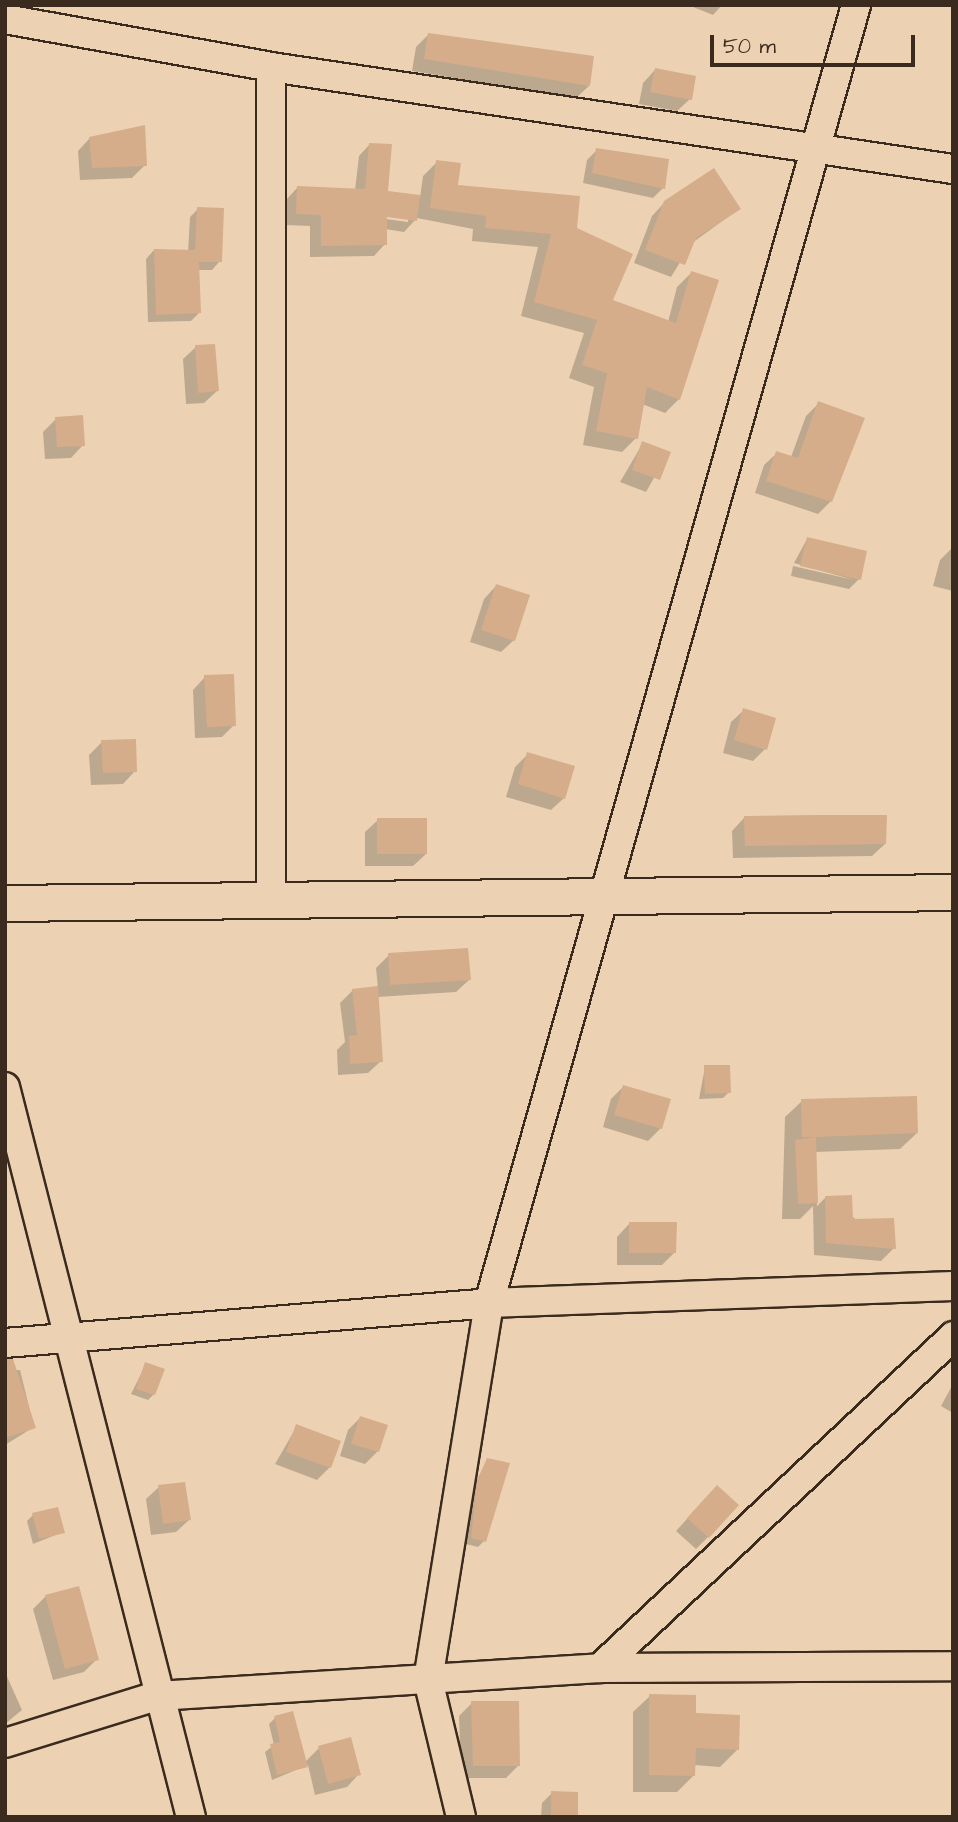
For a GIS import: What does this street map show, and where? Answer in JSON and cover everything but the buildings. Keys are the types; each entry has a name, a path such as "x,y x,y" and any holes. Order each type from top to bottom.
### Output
{"street":[{"path":"461,1817 428,1680 489,1303 608,896 856,5"},
{"path":"5,19 271,67 953,169"},
{"path":"271,67 271,900"},
{"path":"5,904 953,892"},
{"path":"5,1087 157,1696 191,1817"},
{"path":"5,1343 489,1303 953,1286"},
{"path":"600,1668 953,1336"},
{"path":"5,1743 157,1696 600,1668 953,1665"}]}
